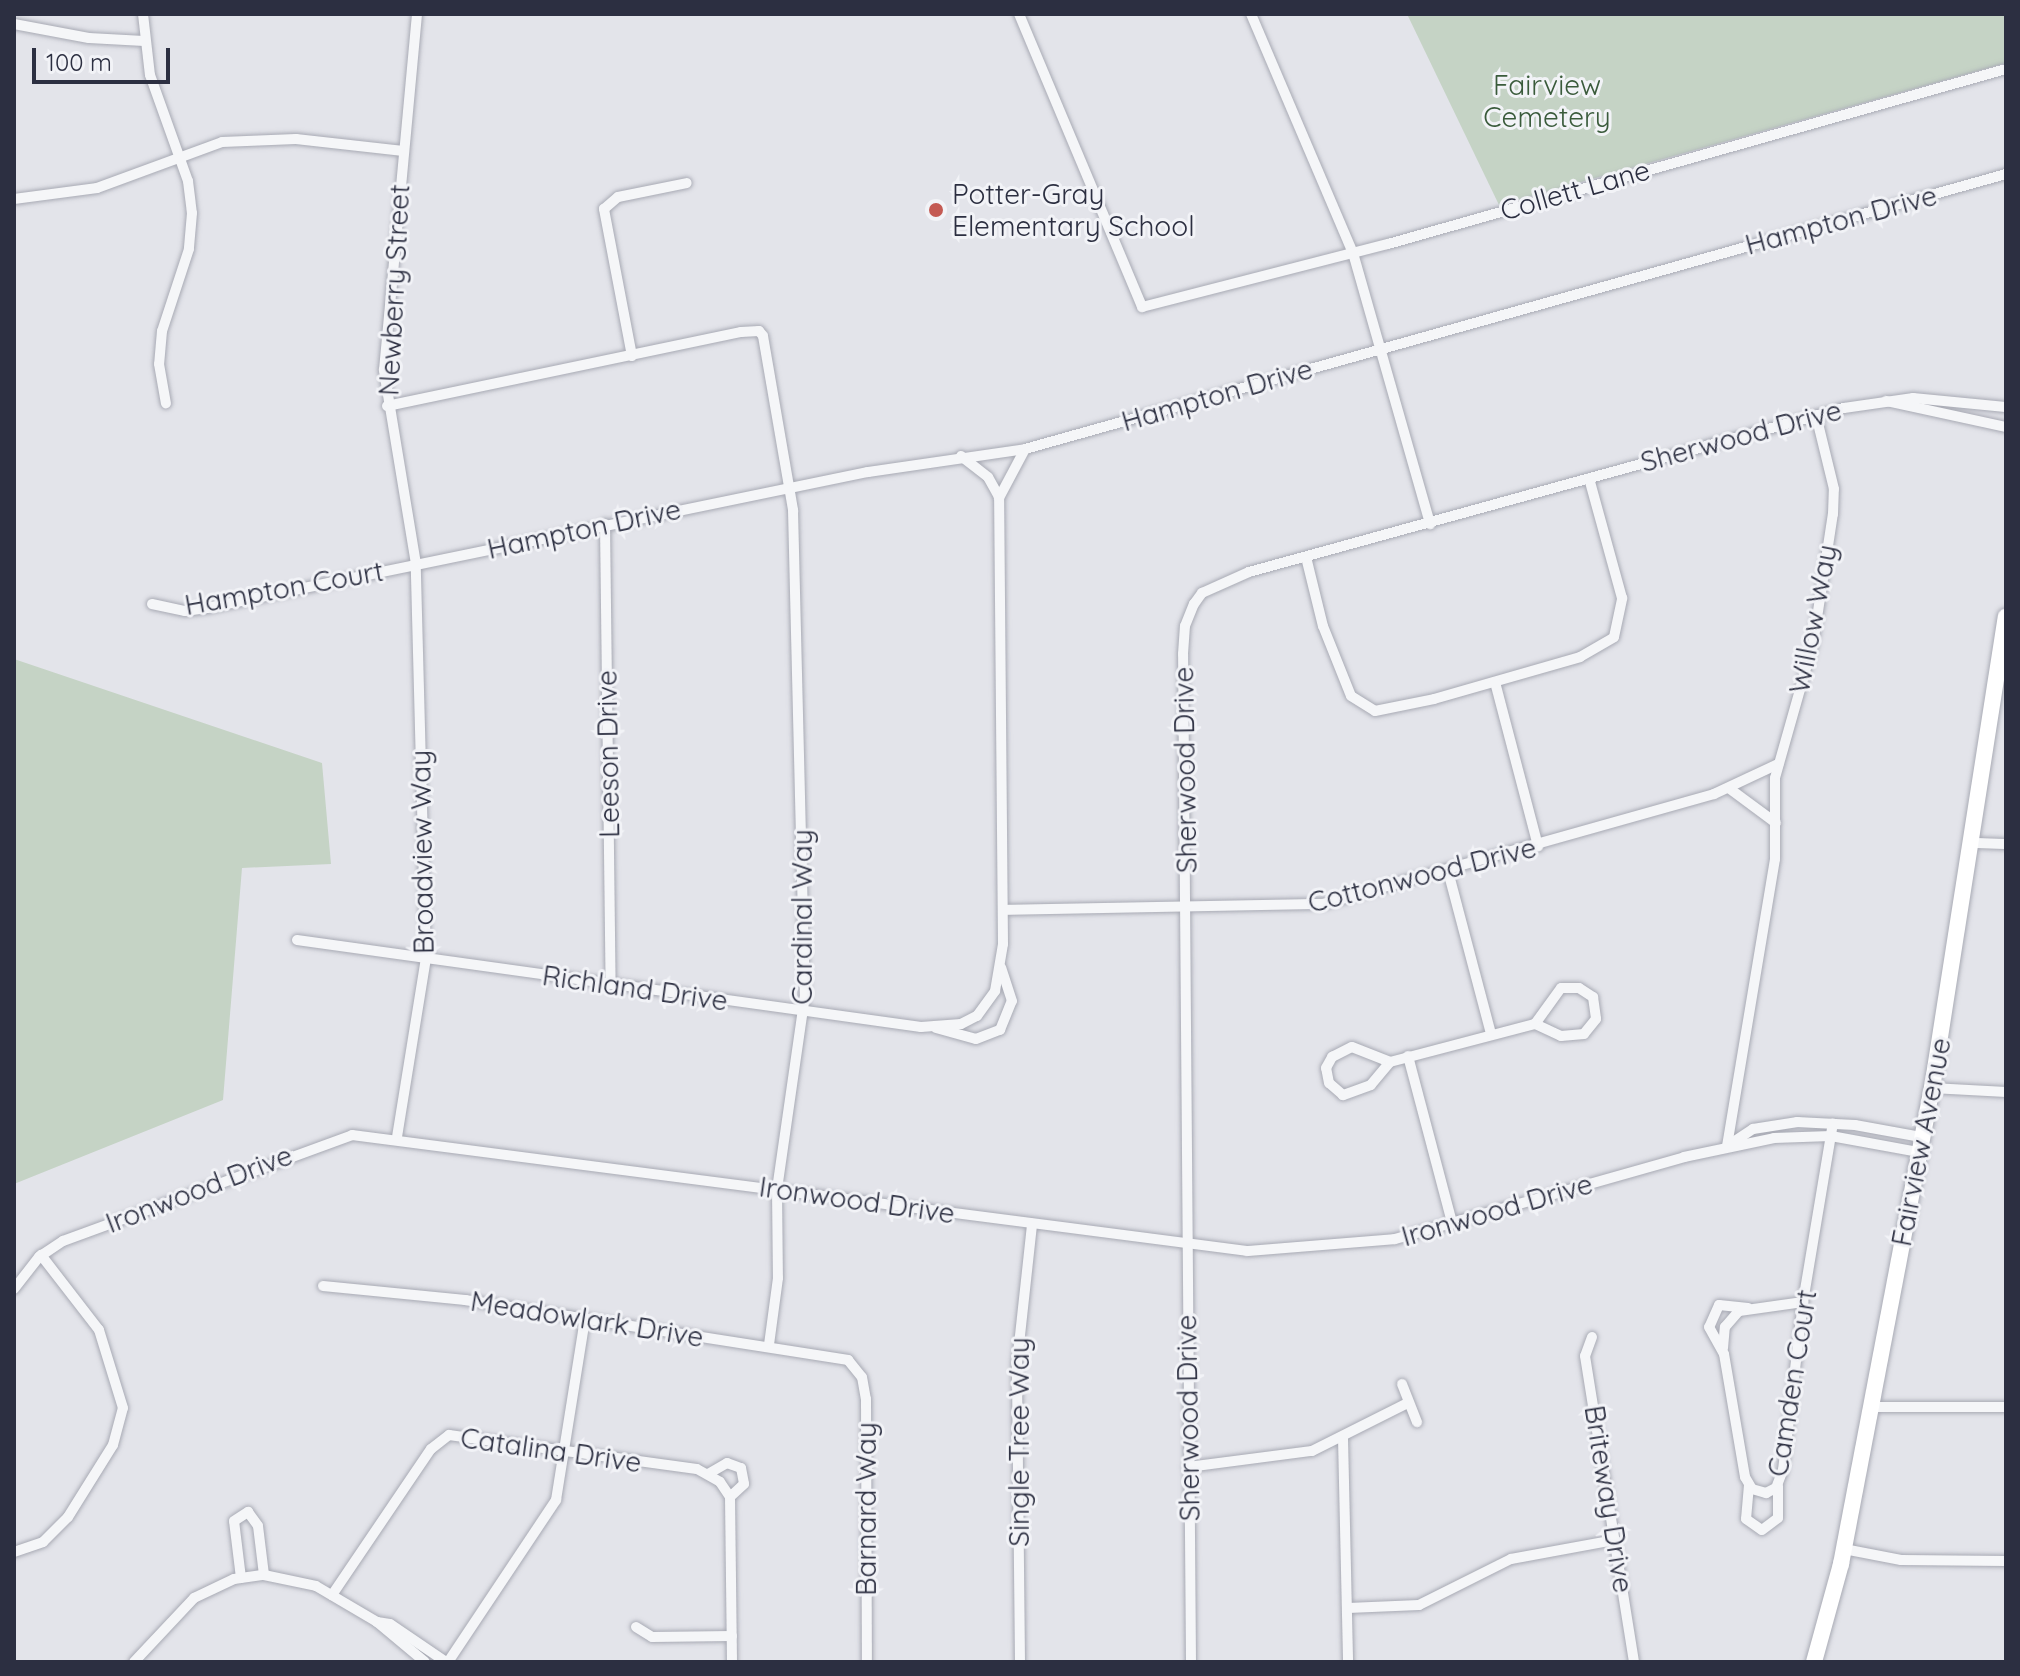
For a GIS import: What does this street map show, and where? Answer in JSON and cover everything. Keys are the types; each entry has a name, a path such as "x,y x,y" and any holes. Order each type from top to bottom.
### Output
{"main road":[{"name":"Fairview Avenue","path":"1814,1662 1844,1549 1932,1088 1975,843 2006,617"}],"street":[{"path":"143,14 144,41 156,97 188,181 192,225 186,262 162,331 159,364 166,403"},
{"name":"Newberry Street","path":"416,564 387,406 384,370 417,14"},
{"path":"1251,14 1353,253 1430,524"},
{"name":"Collett Lane","path":"1023,15 1142,307 1353,253 2006,69"},
{"path":"14,24 89,38 144,41"},
{"path":"14,199 97,188 211,144 259,139 403,151"},
{"name":"Hampton Drive","path":"416,564 791,487 961,456 1025,449 2006,174"},
{"path":"387,406 632,356 604,209 618,197 687,183"},
{"name":"Cardinal Way","path":"632,356 760,332 791,487 804,1011 777,1189 778,1278 769,1345"},
{"name":"Sherwood Drive","path":"1191,1662 1185,1246 1183,654 1188,614 1202,593 1234,577 1816,415 1885,401 1942,399 2006,407"},
{"name":"Sherwood Drive","path":"1885,401 2006,427"},
{"name":"Willow Way","path":"1727,1146 1775,859 1778,764 1813,644 1833,514 1834,489 1816,415"},
{"path":"999,498 1025,449"},
{"path":"934,1028 976,1039 1000,1030 1009,1016 1012,995 1000,966 1003,910 999,498 988,477 961,456"},
{"path":"1306,557 1342,682 1360,705 1385,711 1495,682 1600,650 1618,629 1622,598 1589,478"},
{"name":"Leeson Drive","path":"605,524 611,984"},
{"name":"Hampton Court","path":"152,604 195,610 416,564"},
{"name":"Broadview Way","path":"397,1137 426,958 416,564"},
{"path":"1495,682 1538,846"},
{"name":"Cottonwood Drive","path":"1003,910 1306,907 1538,846 1730,789 1778,764"},
{"path":"1730,789 1776,823"},
{"path":"1975,843 2006,844"},
{"path":"1448,871 1491,1034"},
{"name":"Richland Drive","path":"297,940 934,1028 973,1018 990,1000 1000,966"},
{"path":"1390,1062 1361,1048 1347,1048 1328,1062 1327,1079 1340,1093 1355,1094 1376,1081 1390,1062 1491,1034 1535,1024 1558,1035 1579,1036 1595,1024 1596,1002 1584,990 1561,988 1535,1024"},
{"path":"1408,1056 1452,1223"},
{"path":"1932,1088 2006,1092"},
{"name":"Ironwood Drive","path":"1727,1146 1753,1129 1776,1123 1833,1123 1920,1145"},
{"name":"Camden Court","path":"1748,1308 1725,1303 1710,1314 1710,1330 1724,1354 1749,1485 1763,1494 1778,1486 1803,1302 1833,1123"},
{"name":"Ironwood Drive","path":"14,1289 41,1255 63,1241 329,1140 360,1134 1185,1246 1261,1251 1376,1243 1727,1146 1831,1136 1920,1145"},
{"name":"Single Tree Way","path":"1020,1662 1017,1363 1032,1224"},
{"path":"14,1552 43,1542 68,1517 113,1445 123,1408 99,1330 41,1255"},
{"name":"Meadowlark Drive","path":"323,1286 385,1289 769,1345 849,1362"},
{"path":"1724,1354 1727,1323 1748,1308 1803,1302"},
{"path":"377,1622 390,1624 447,1662 551,1512 567,1451 585,1318"},
{"name":"Briteway Drive","path":"1592,1337 1585,1356 1634,1662"},
{"name":"Barnard Way","path":"849,1362 862,1377 866,1399 867,1662"},
{"path":"1402,1384 1417,1422"},
{"path":"1188,1467 1281,1458 1343,1438 1408,1403"},
{"path":"1872,1407 2006,1407"},
{"name":"Catalina Drive","path":"332,1595 442,1438 456,1435 708,1474 727,1463 741,1468 744,1484 730,1497"},
{"path":"1343,1438 1348,1662"},
{"path":"708,1474 730,1497 732,1662"},
{"path":"1749,1485 1746,1519 1762,1530 1778,1518 1778,1486"},
{"path":"241,1578 234,1521 248,1512 258,1526 264,1575"},
{"path":"1348,1608 1419,1605 1511,1559 1615,1540"},
{"path":"1844,1549 1901,1560 2006,1561"},
{"path":"134,1662 194,1598 241,1578 264,1575 303,1581 332,1595 377,1622 425,1662"},
{"path":"636,1627 652,1637 732,1636"}],"green space":[{"name":"Fairview Cemetery","path":"1407,14 2006,14 2006,63 1499,205"},
{"path":"14,659 322,763 331,864 242,868 223,1100 14,1184"}],"place":[{"name":"Potter-Gray Elementary School","path":"936,210"}]}
